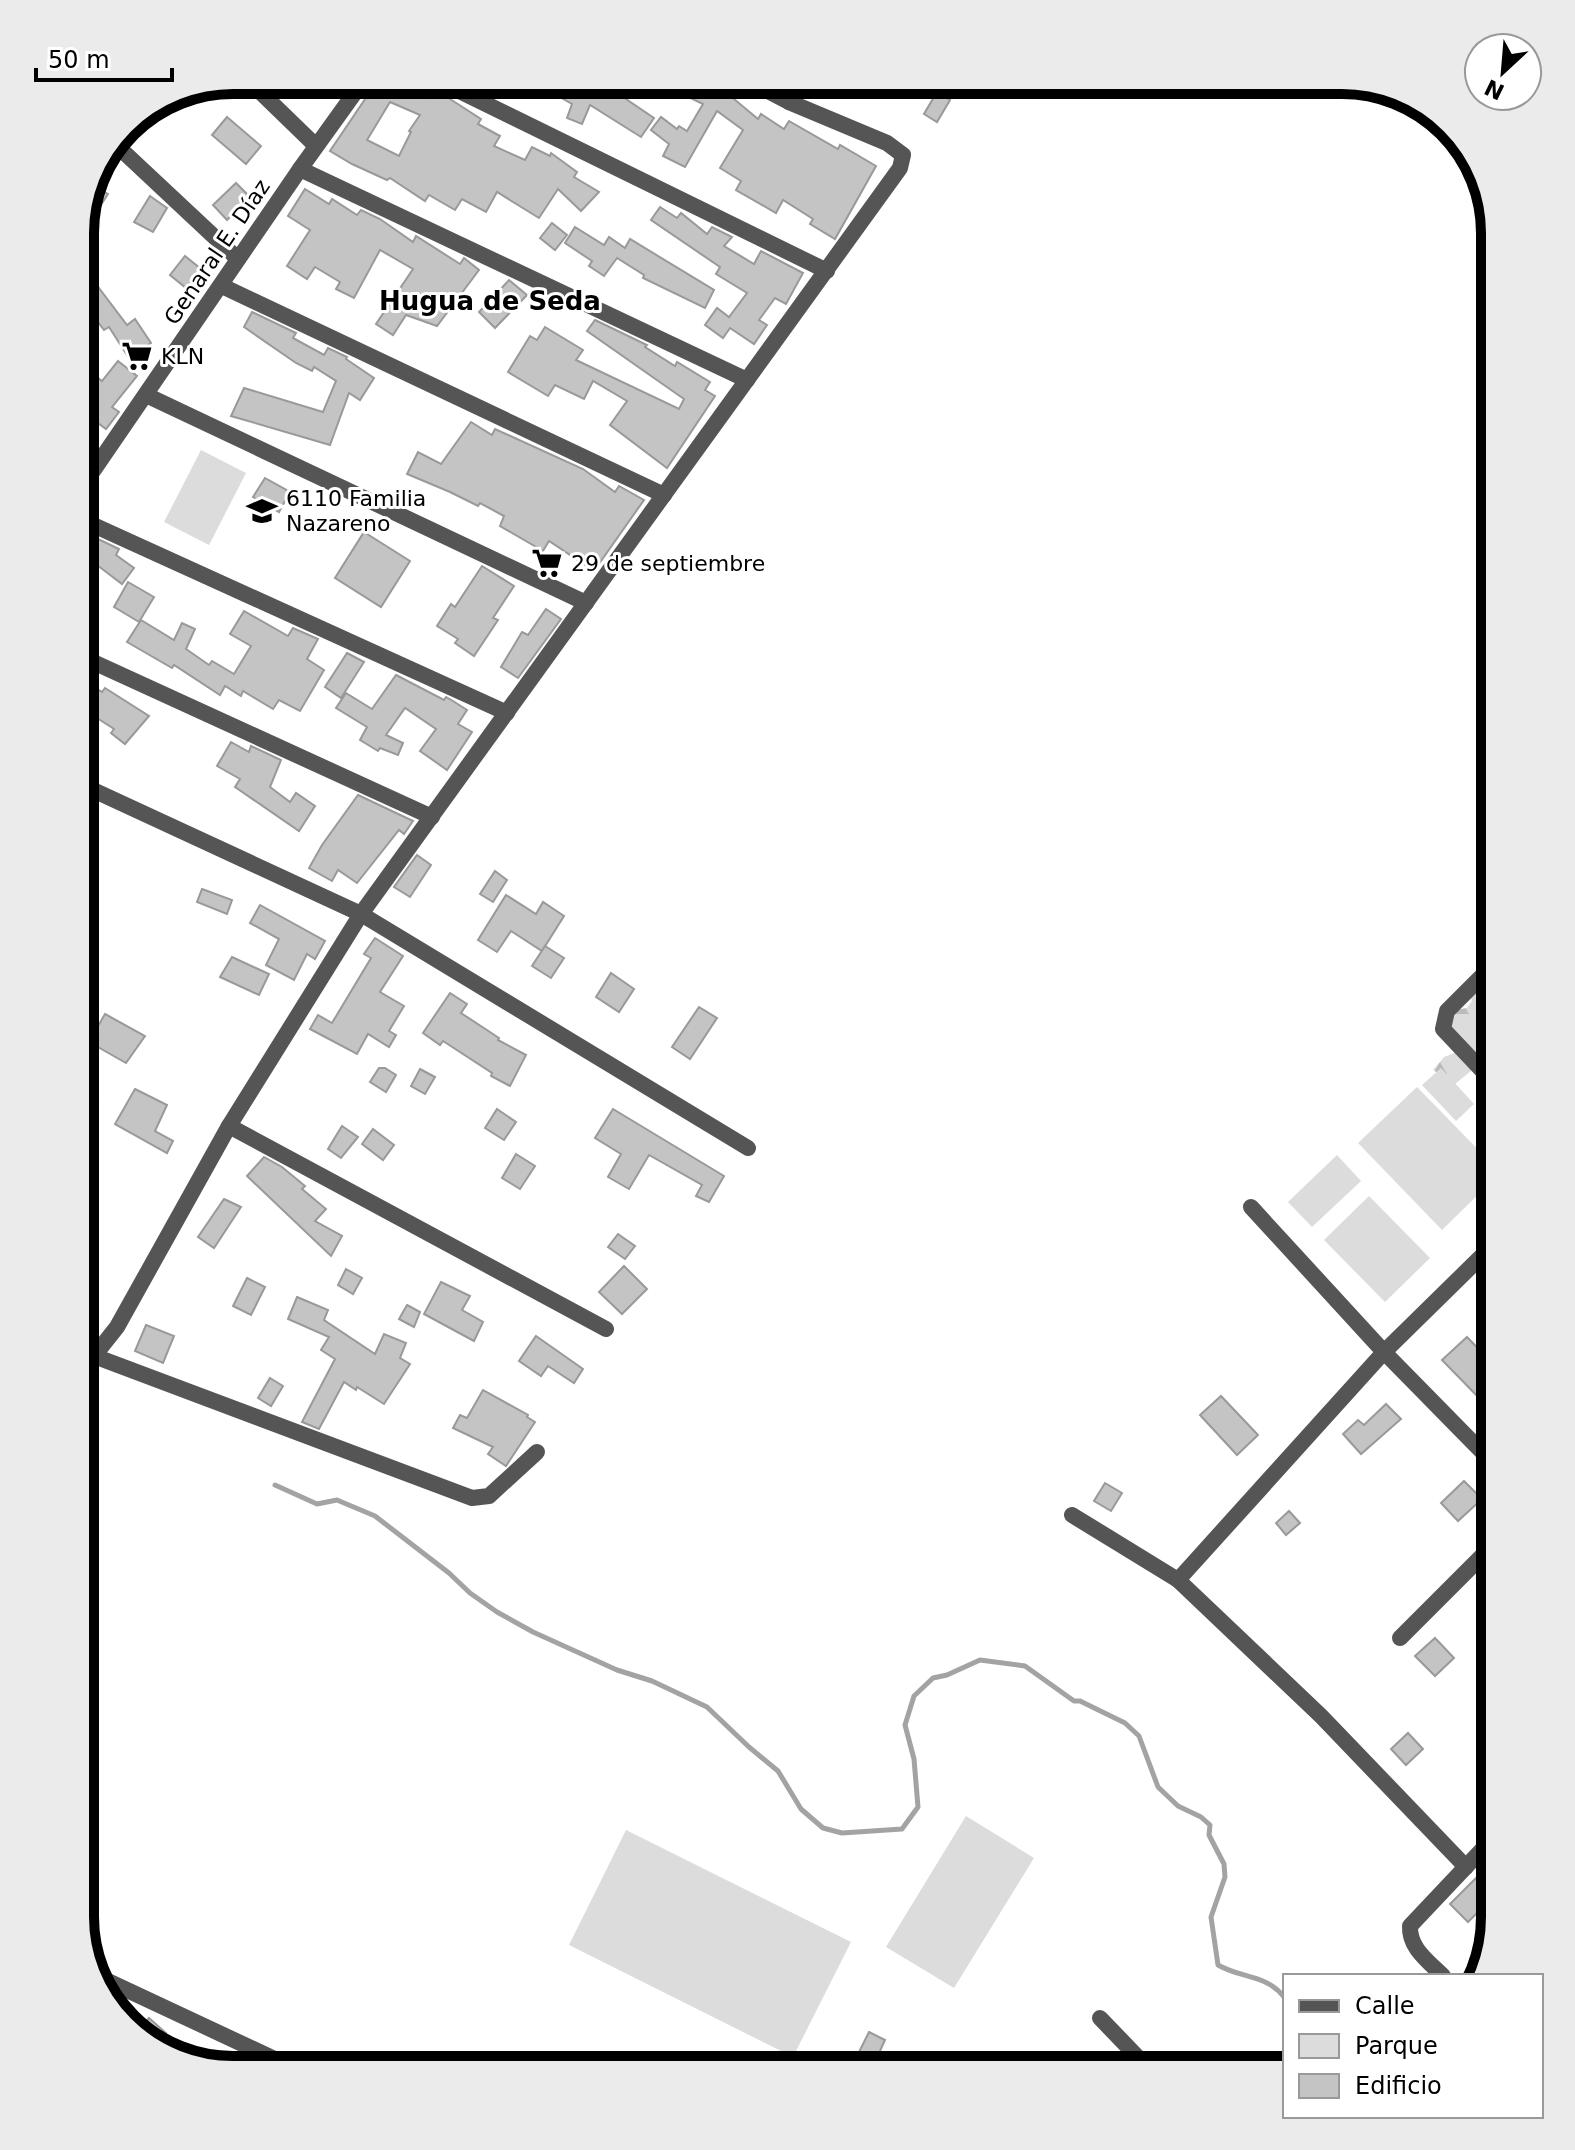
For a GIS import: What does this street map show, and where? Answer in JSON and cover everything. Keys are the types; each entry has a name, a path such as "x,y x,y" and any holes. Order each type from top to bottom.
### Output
{"street":[{"path":"262,94 316,146"},
{"name":"Genaral E. Díaz","path":"94,470 354,94"},
{"path":"466,94 827,271"},
{"path":"94,1348 117,1327 229,1126 361,914 900,168 903,155 887,143 774,94"},
{"path":"789,102 794,94"},
{"path":"122,150 238,259"},
{"path":"300,169 747,380"},
{"path":"222,286 664,495"},
{"path":"146,395 586,603"},
{"path":"94,525 507,713"},
{"path":"94,662 432,817"},
{"path":"94,790 361,914 748,1148"},
{"path":"1481,977 1447,1011 1443,1029 1481,1069"},
{"path":"229,1126 606,1329"},
{"path":"1251,1207 1384,1352 1481,1451"},
{"path":"1178,1580 1384,1352 1481,1257"},
{"path":"94,1358 472,1498 489,1496 537,1452"},
{"path":"1072,1515 1178,1580 1321,1716 1466,1867"},
{"path":"1400,1638 1481,1557"},
{"path":"1441,1974 1415,1948 1409,1935 1410,1926 1481,1851"},
{"path":"111,1982 268,2056"},
{"path":"1100,2018 1137,2056"}],"green space":[{"path":"201,450 246,473 209,545 164,522"},
{"path":"1481,985 1481,1065 1455,1084 1433,1070 1444,1057 1457,1052 1449,1032 1455,1010 1467,1008 1472,1001 1470,994"},
{"path":"1441,1068 1474,1104 1456,1121 1422,1085"},
{"path":"1417,1087 1481,1153 1481,1192 1442,1230 1358,1143"},
{"path":"1337,1155 1361,1181 1312,1227 1288,1202"},
{"path":"1369,1196 1430,1258 1385,1302 1324,1240"},
{"path":"966,1816 1034,1858 954,1988 886,1947"},
{"path":"626,1830 851,1942 794,2056 569,1945"}],"building":[{"path":"369,94 422,94 430,98 433,94 441,94 481,119 478,124 500,136 494,146 525,160 532,147 550,156 551,153 577,172 574,177 599,192 581,211 558,189 539,218 497,192 486,212 462,199 455,210 429,195 425,201 390,178 387,180 330,151","holes":["390,102 420,115 409,131 399,156 367,140"]},
{"path":"554,94 630,94 626,99 654,118 641,137 590,105 582,124 567,118 572,104"},
{"path":"682,94 728,94 758,119 761,114 784,129 789,121 876,166 835,239 810,224 813,219 783,200 776,213 736,190 741,181 720,168 743,130 717,111 685,167 663,156 669,144 651,130 661,117 677,129 679,126 687,131 703,104"},
{"path":"936,94 950,100 937,122 924,114"},
{"path":"227,117 261,146 246,164 212,135"},
{"path":"236,183 250,197 227,220 213,205"},
{"path":"305,189 329,204 332,199 357,215 361,210 413,242 416,236 460,264 464,258 479,270 437,326 406,315 393,335 376,324 413,269 380,250 354,298 336,289 340,282 315,267 307,279 287,266 310,230 288,216"},
{"path":"101,190 108,194 96,212"},
{"path":"150,196 167,208 153,232 134,222"},
{"path":"660,207 677,218 681,213 707,234 712,227 732,237 724,246 754,264 761,251 803,273 786,304 775,298 759,320 767,325 754,344 730,328 723,338 705,325 717,308 729,317 747,293 716,274 720,267 651,220"},
{"path":"552,223 567,235 555,250 540,238"},
{"path":"575,227 604,245 609,237 625,248 630,239 714,290 705,308 643,278 644,275 617,258 604,276 589,266 592,261 565,243"},
{"path":"185,256 201,269 186,288 170,275"},
{"path":"509,280 527,295 495,328 479,312"},
{"path":"99,288 127,325 135,319 151,343 129,358 109,327 104,330 94,317 94,292"},
{"path":"252,312 296,333 293,338 324,355 328,348 347,357 374,378 360,400 349,393 330,445 231,416 244,388 323,412 336,381 314,367 312,371 296,363 244,327"},
{"path":"595,320 647,345 645,347 675,366 677,362 710,382 705,390 715,396 667,468 610,425 627,401 593,381 584,399 555,385 548,396 508,372 530,336 537,340 545,327 583,350 576,360 679,409 684,399 587,331"},
{"path":"118,361 137,376 112,407 119,412 106,429 94,420 94,375 102,381"},
{"path":"471,422 492,435 495,429 583,469 615,492 619,486 644,500 594,571 549,541 543,551 500,526 504,516 480,503 478,506 407,474 418,452 441,464"},
{"path":"265,478 290,492 279,512 253,497"},
{"path":"364,532 410,561 381,607 335,578"},
{"path":"96,538 119,549 116,555 134,568 122,584 97,565 94,572"},
{"path":"482,566 514,586 493,618 498,620 474,656 455,643 458,639 437,626 451,604 455,607"},
{"path":"128,582 154,597 139,622 114,607"},
{"path":"546,609 561,619 518,678 501,667 522,632 528,635"},
{"path":"244,611 288,636 293,628 318,639 307,659 324,670 300,711 279,700 273,709 243,691 241,696 225,686 220,695 174,665 172,668 127,642 141,620 174,640 182,623 195,629 186,649 209,665 212,661 234,674 251,646 230,634"},
{"path":"347,653 364,662 341,698 325,687"},
{"path":"396,675 467,710 458,724 472,732 447,770 420,751 436,729 405,708 386,735 403,743 398,755 380,748 378,751 360,740 367,727 336,708 346,693 372,709"},
{"path":"94,687 102,692 105,688 149,716 125,744 111,733 114,729 94,716"},
{"path":"231,742 249,752 251,746 281,760 270,787 290,802 296,793 315,806 299,831 235,787 240,779 217,766"},
{"path":"358,795 413,821 404,834 399,830 357,883 338,870 332,881 309,868"},
{"path":"417,855 431,865 410,897 394,887"},
{"path":"495,871 507,880 493,902 480,894"},
{"path":"202,889 232,900 227,914 197,902"},
{"path":"506,895 536,914 543,902 564,916 542,951 511,931 497,952 478,940"},
{"path":"260,905 325,941 315,959 307,954 294,980 266,965 279,939 250,923"},
{"path":"375,938 403,956 380,992 404,1006 389,1031 396,1035 389,1047 368,1034 357,1054 310,1029 318,1015 332,1023 371,958 364,954"},
{"path":"545,946 564,958 551,978 532,966"},
{"path":"232,957 269,974 259,995 220,977"},
{"path":"611,973 634,989 619,1012 596,997"},
{"path":"450,993 467,1004 461,1013 498,1040 526,1055 510,1086 443,1041 440,1045 423,1033"},
{"path":"699,1007 717,1018 690,1059 672,1047"},
{"path":"105,1014 145,1036 126,1063 94,1045 94,1033"},
{"path":"379,1068 396,1075 386,1092 370,1082"},
{"path":"420,1069 435,1077 425,1094 411,1086"},
{"path":"135,1089 167,1105 155,1131 173,1141 167,1153 115,1124"},
{"path":"497,1109 516,1122 504,1140 485,1128"},
{"path":"613,1109 724,1176 709,1202 696,1196 702,1185 649,1155 629,1189 608,1177 621,1154 595,1138"},
{"path":"342,1126 358,1137 341,1158 328,1149"},
{"path":"373,1129 394,1145 383,1160 362,1144"},
{"path":"516,1154 535,1166 520,1189 502,1178"},
{"path":"264,1157 305,1186 302,1189 326,1209 315,1221 342,1236 331,1256 247,1176"},
{"path":"224,1199 241,1207 214,1248 198,1237"},
{"path":"618,1234 635,1246 625,1259 608,1247"},
{"path":"624,1266 647,1289 622,1314 599,1292"},
{"path":"346,1269 362,1278 353,1294 338,1285"},
{"path":"247,1278 265,1287 251,1315 233,1306"},
{"path":"441,1282 470,1296 462,1310 483,1322 474,1341 424,1314"},
{"path":"297,1297 328,1310 324,1320 375,1354 384,1334 406,1343 400,1358 410,1364 384,1404 344,1382 319,1429 302,1422 335,1359 321,1350 329,1337 288,1319"},
{"path":"407,1305 420,1312 414,1327 399,1319"},
{"path":"146,1325 174,1336 163,1363 135,1351"},
{"path":"536,1336 583,1369 574,1383 548,1366 541,1376 519,1361"},
{"path":"1467,1337 1481,1352 1481,1400 1442,1360"},
{"path":"270,1378 283,1386 271,1406 258,1398"},
{"path":"483,1390 535,1422 506,1466 488,1454 493,1447 453,1428 460,1415 467,1418"},
{"path":"1221,1396 1258,1435 1237,1455 1200,1415"},
{"path":"1386,1404 1401,1419 1361,1454 1343,1434 1358,1420 1364,1425"},
{"path":"1464,1481 1481,1498 1458,1521 1441,1503"},
{"path":"1105,1483 1122,1493 1111,1511 1094,1501"},
{"path":"1289,1511 1300,1523 1286,1535 1276,1523"},
{"path":"1435,1638 1454,1658 1435,1676 1415,1656"},
{"path":"1408,1733 1423,1749 1406,1765 1391,1749"},
{"path":"1481,1873 1481,1909 1468,1922 1450,1904"},
{"path":"149,2018 166,2033 163,2037 144,2024"},
{"path":"869,2032 885,2040 878,2056 859,2052"}],"waterway":[{"path":"275,1485 317,1504 337,1500 375,1516 497,1612 533,1632 707,1707 778,1771 801,1809 823,1828 842,1833 902,1829 918,1807 914,1759 905,1725 914,1696 933,1678 980,1660 1025,1666 1074,1701 1125,1723 1139,1736 1158,1787 1178,1806 1210,1825 1209,1835 1224,1864 1225,1877 1211,1917 1218,1965 1262,1981 1283,1996"}],"place":[{"name":"KLN","path":"137,356"},
{"name":"6110 Familia Nazareno","path":"262,511"},
{"name":"29 de septiembre","path":"547,563"}],"district":[{"name":"Hugua de Seda","path":"490,301"}]}
